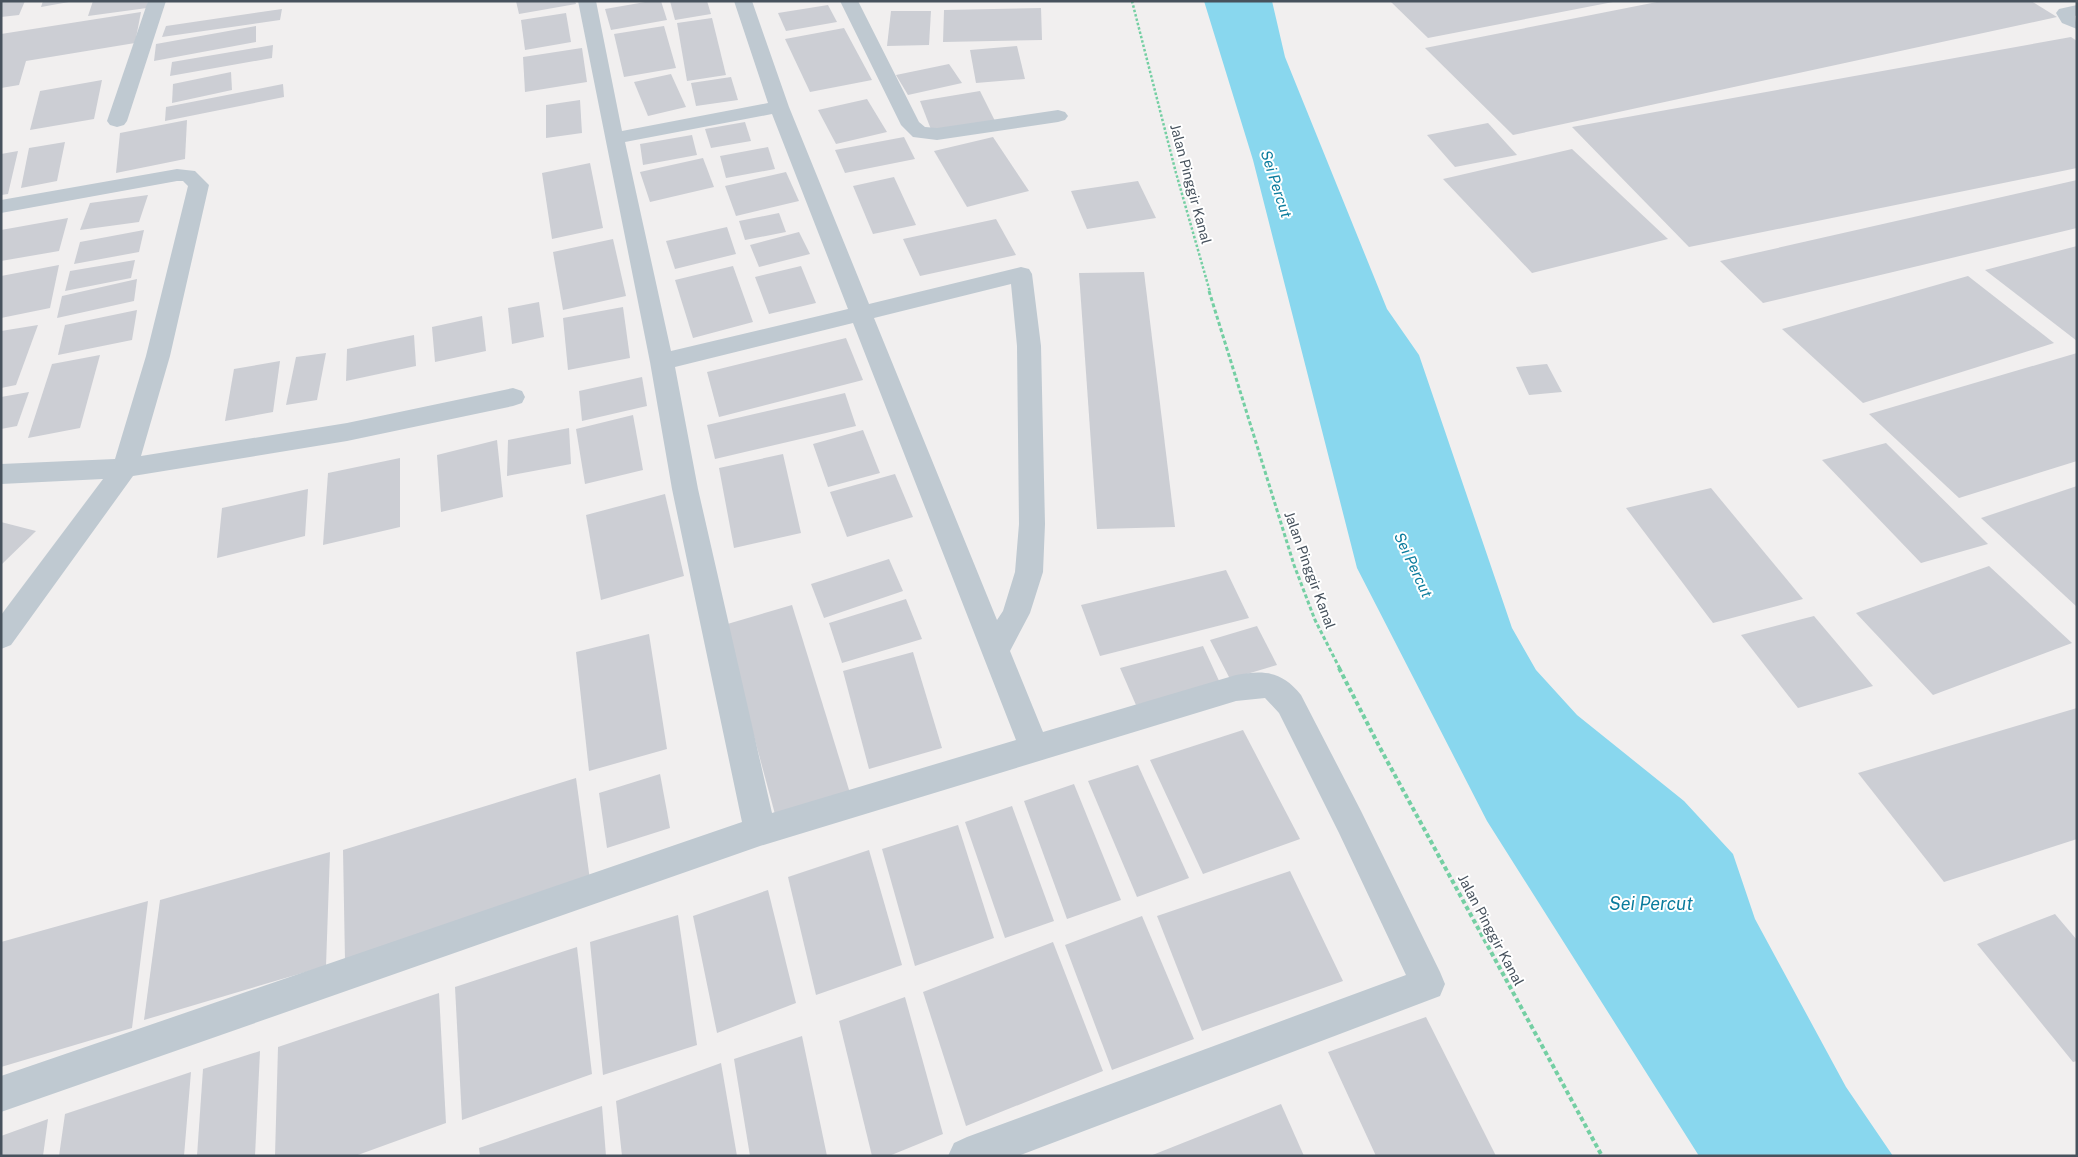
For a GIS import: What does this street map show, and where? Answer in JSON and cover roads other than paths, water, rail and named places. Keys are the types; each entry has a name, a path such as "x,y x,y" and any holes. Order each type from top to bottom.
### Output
{"street":[{"path":"117,121 157,1"},
{"path":"587,1 662,362 685,489 760,831"},
{"path":"743,1 779,106 1034,748"},
{"path":"849,1 912,125 920,133 936,134 965,131 1058,116"},
{"path":"2077,10 2065,14 2068,19 2077,24"},
{"path":"614,138 779,106"},
{"path":"1,207 177,175 188,175 199,185 158,356 125,468 1,637"},
{"path":"662,362 1021,274 1029,346 1032,524 1029,572 1016,613 996,649"},
{"path":"1,474 125,468 347,432 513,397"},
{"path":"1,1094 760,831 1236,688 1259,683 1279,690 1290,704 1320,763 1428,984 967,1156"}],"water":[{"name":"Sei Percut","path":"1204,1 1272,1 1285,57 1387,309 1419,355 1512,628 1536,670 1577,715 1684,801 1733,854 1755,919 1846,1087 1893,1156 1699,1156 1487,821 1357,568 1253,160"}]}
